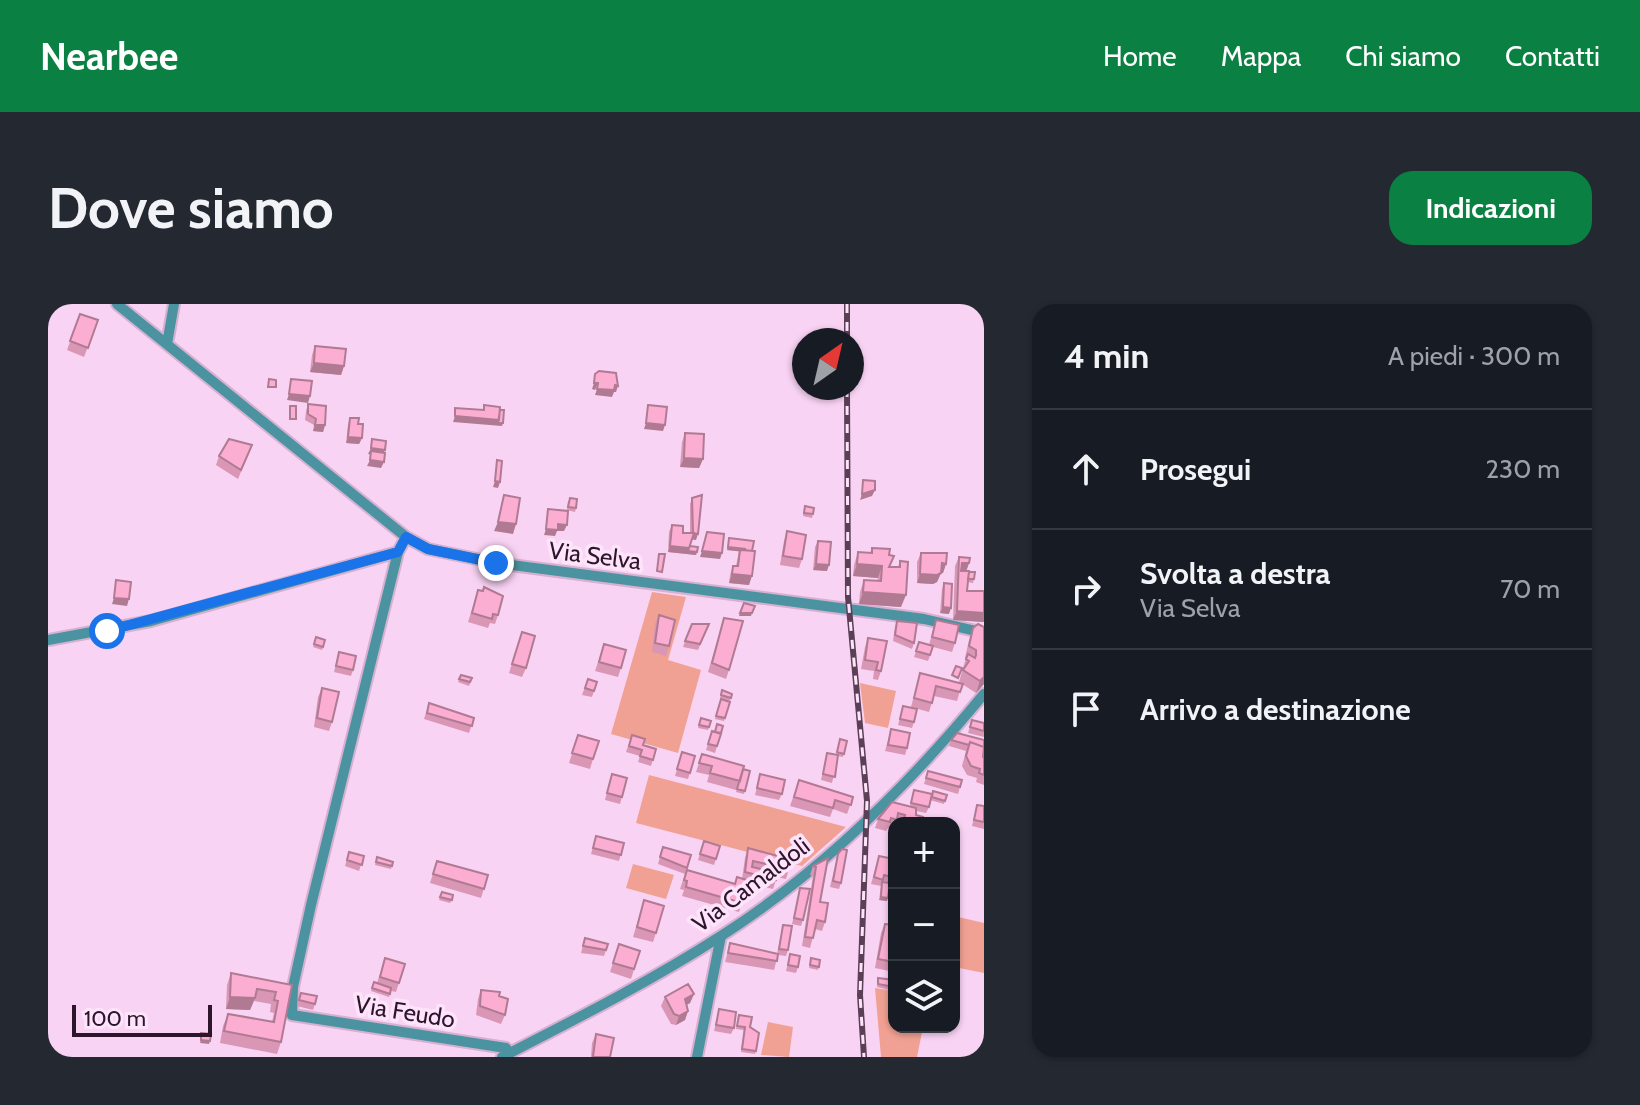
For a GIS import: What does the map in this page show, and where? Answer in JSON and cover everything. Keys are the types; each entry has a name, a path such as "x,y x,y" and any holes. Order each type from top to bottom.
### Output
{"street":[{"name":"Via Selva","path":"117,304 406,537 428,549 496,563 924,619 984,633"},
{"path":"167,344 174,304"},
{"path":"48,640 151,621 398,552 406,537"},
{"name":"Via Feudo","path":"398,552 311,905 293,987 292,1015 506,1048 506,1055"},
{"name":"Via Camaldoli","path":"506,1055 721,936 763,905 886,804 984,694"},
{"path":"697,1057 721,936"}],"shaded area":[{"path":"652,592 686,597 668,660 701,670 678,753 611,734"},
{"path":"860,683 896,691 888,728 865,723"},
{"path":"649,775 846,827 802,866 636,823"},
{"path":"633,864 674,875 666,899 626,888"},
{"path":"960,917 984,923 984,973 960,968"},
{"path":"875,988 888,990 888,1033 922,1033 917,1057 881,1057"},
{"path":"768,1022 793,1027 789,1057 761,1055"}],"building":[{"path":"80,314 98,320 88,348 70,341"},
{"path":"315,346 346,349 344,366 314,363"},
{"path":"599,371 616,373 618,386 615,385 614,390 597,389 595,374"},
{"path":"269,379 276,380 276,387 268,387"},
{"path":"291,379 312,381 310,396 289,394"},
{"path":"308,404 326,406 325,425 315,425 316,419 308,414"},
{"path":"484,405 500,407 499,420 455,416 455,408 484,410"},
{"path":"648,405 667,407 665,425 646,423"},
{"path":"290,406 296,406 296,419 290,419"},
{"path":"500,410 504,410 503,423 498,423"},
{"path":"350,418 359,418 358,424 363,424 362,438 348,437"},
{"path":"685,433 704,434 703,459 684,458"},
{"path":"229,439 252,445 241,470 219,456"},
{"path":"372,439 386,441 385,450 371,448"},
{"path":"371,451 385,453 384,462 370,460"},
{"path":"497,460 502,461 500,482 495,481"},
{"path":"863,480 875,481 875,490 862,494"},
{"path":"504,495 520,498 516,524 498,522"},
{"path":"702,495 698,534 693,533 692,498"},
{"path":"570,498 577,499 576,508 568,507"},
{"path":"805,506 814,508 813,514 804,513"},
{"path":"548,509 568,511 567,525 558,524 558,530 546,529"},
{"path":"672,525 683,526 683,533 694,533 689,548 670,546"},
{"path":"787,531 806,535 802,559 783,556"},
{"path":"707,532 724,534 722,553 702,551"},
{"path":"729,538 754,541 752,551 728,547"},
{"path":"818,541 831,542 829,565 816,564"},
{"path":"690,546 698,547 697,552 688,551"},
{"path":"872,548 890,549 889,555 894,556 889,567 900,567 900,561 908,562 906,595 863,592 864,580 881,581 882,566 857,564 858,552 872,553"},
{"path":"740,550 755,551 752,576 732,574 733,566 738,566"},
{"path":"921,553 947,553 941,573 920,574"},
{"path":"659,554 665,554 662,572 657,571"},
{"path":"959,557 970,558 969,563 962,563 961,571 969,571 967,591 984,591 984,613 957,611"},
{"path":"969,572 975,572 974,579 968,579"},
{"path":"116,580 131,582 129,599 114,598"},
{"path":"944,583 952,584 951,608 943,607"},
{"path":"484,587 503,596 498,615 493,614 492,619 472,613 478,590 483,591"},
{"path":"744,603 755,606 752,613 740,613"},
{"path":"659,615 675,620 669,646 655,643"},
{"path":"724,618 743,621 729,670 712,663"},
{"path":"936,620 959,625 955,643 932,637"},
{"path":"897,621 917,623 914,643 895,635"},
{"path":"692,624 709,624 700,644 685,641"},
{"path":"978,624 984,627 984,677 980,681 963,670 969,661 966,659 968,654 975,658 976,655 976,650 969,646 973,628"},
{"path":"522,632 535,636 526,668 512,664"},
{"path":"316,637 325,640 323,647 314,644"},
{"path":"868,638 887,641 881,671 876,670 878,662 865,660"},
{"path":"919,642 933,646 930,655 916,651"},
{"path":"604,644 626,650 621,668 599,662"},
{"path":"339,652 356,656 353,670 336,666"},
{"path":"956,666 962,668 958,678 952,675"},
{"path":"920,673 963,684 960,692 936,686 932,703 914,698"},
{"path":"461,675 472,678 470,682 459,679"},
{"path":"588,679 597,682 594,691 585,688"},
{"path":"322,688 339,692 332,722 317,718"},
{"path":"722,690 732,694 731,698 721,695"},
{"path":"721,699 730,702 725,718 716,716"},
{"path":"429,703 474,718 472,726 427,713"},
{"path":"903,706 917,709 914,722 900,719"},
{"path":"701,718 711,721 709,727 699,725"},
{"path":"972,720 984,723 984,731 970,727"},
{"path":"717,724 723,726 721,733 715,732"},
{"path":"891,729 910,733 907,748 888,745"},
{"path":"712,731 721,734 717,746 708,744"},
{"path":"957,733 984,740 984,747 951,740"},
{"path":"578,735 599,741 593,759 572,753"},
{"path":"632,735 645,739 643,745 656,749 653,760 640,756 642,750 629,746"},
{"path":"840,739 847,741 844,754 837,752"},
{"path":"970,742 984,747 984,775 979,773 980,769 971,766 966,756"},
{"path":"682,752 695,756 690,773 677,769"},
{"path":"827,753 838,755 835,777 823,774"},
{"path":"702,754 744,766 740,781 710,773 712,766 699,763"},
{"path":"743,769 750,771 745,791 737,789"},
{"path":"928,771 962,780 960,787 926,778"},
{"path":"612,774 627,778 622,797 607,793"},
{"path":"760,774 785,780 782,794 757,788"},
{"path":"799,780 853,797 851,805 835,800 833,808 794,797"},
{"path":"914,790 932,794 929,807 911,803"},
{"path":"933,791 947,795 945,801 932,797"},
{"path":"892,802 916,808 916,815 923,817 904,817 898,813 897,817 888,817 888,822 878,819"},
{"path":"977,805 984,806 984,822 974,820"},
{"path":"596,836 624,843 621,855 593,848"},
{"path":"704,841 720,846 716,859 700,854"},
{"path":"663,847 691,855 687,868 660,857"},
{"path":"748,848 792,860 789,869 753,861 752,867 778,873 776,880 745,872"},
{"path":"842,849 847,850 841,883 833,881 838,854"},
{"path":"349,852 364,856 362,865 347,860"},
{"path":"879,856 888,858 888,876 884,875 883,880 874,877"},
{"path":"377,857 393,862 392,866 376,862"},
{"path":"828,858 820,902 828,903 825,922 817,920 813,938 805,937 816,867 813,866"},
{"path":"437,861 488,875 484,889 433,874"},
{"path":"687,870 735,884 737,877 756,883 754,889 747,887 742,903 686,887 687,881 684,880"},
{"path":"882,882 888,883 888,898 881,897"},
{"path":"800,888 810,889 803,920 794,918"},
{"path":"442,892 453,895 452,900 440,897"},
{"path":"644,900 664,906 656,933 637,927"},
{"path":"885,924 888,924 888,961 878,959"},
{"path":"783,925 792,926 788,950 779,949"},
{"path":"585,938 608,944 606,950 583,946"},
{"path":"730,943 778,954 777,961 728,953"},
{"path":"619,944 640,951 634,969 613,963"},
{"path":"790,954 800,956 798,967 788,965"},
{"path":"385,958 405,964 399,983 380,977"},
{"path":"811,958 820,960 819,967 810,965"},
{"path":"231,973 292,985 281,1042 224,1031 228,1014 274,1022 278,1001 274,1000 276,992 257,989 255,998 230,997"},
{"path":"878,978 888,979 888,986 878,984"},
{"path":"374,982 391,988 390,994 372,988"},
{"path":"688,984 694,994 685,999 688,1011 679,1016 674,1014 665,997"},
{"path":"481,990 500,992 499,996 508,999 505,1015 480,1006"},
{"path":"301,993 317,996 315,1004 299,1000"},
{"path":"719,1009 736,1012 734,1028 716,1025"},
{"path":"739,1015 752,1017 750,1027 759,1033 756,1051 742,1049 745,1027 737,1026"},
{"path":"201,1033 211,1034 210,1041 201,1040"},
{"path":"596,1034 614,1038 610,1057 593,1057"}],"railway":[{"path":"847,304 847,328"},
{"path":"847,400 848,597 867,801 860,995 864,1057"}],"route":[{"path":"107,631 398,552 406,537 428,549 496,563"}]}
